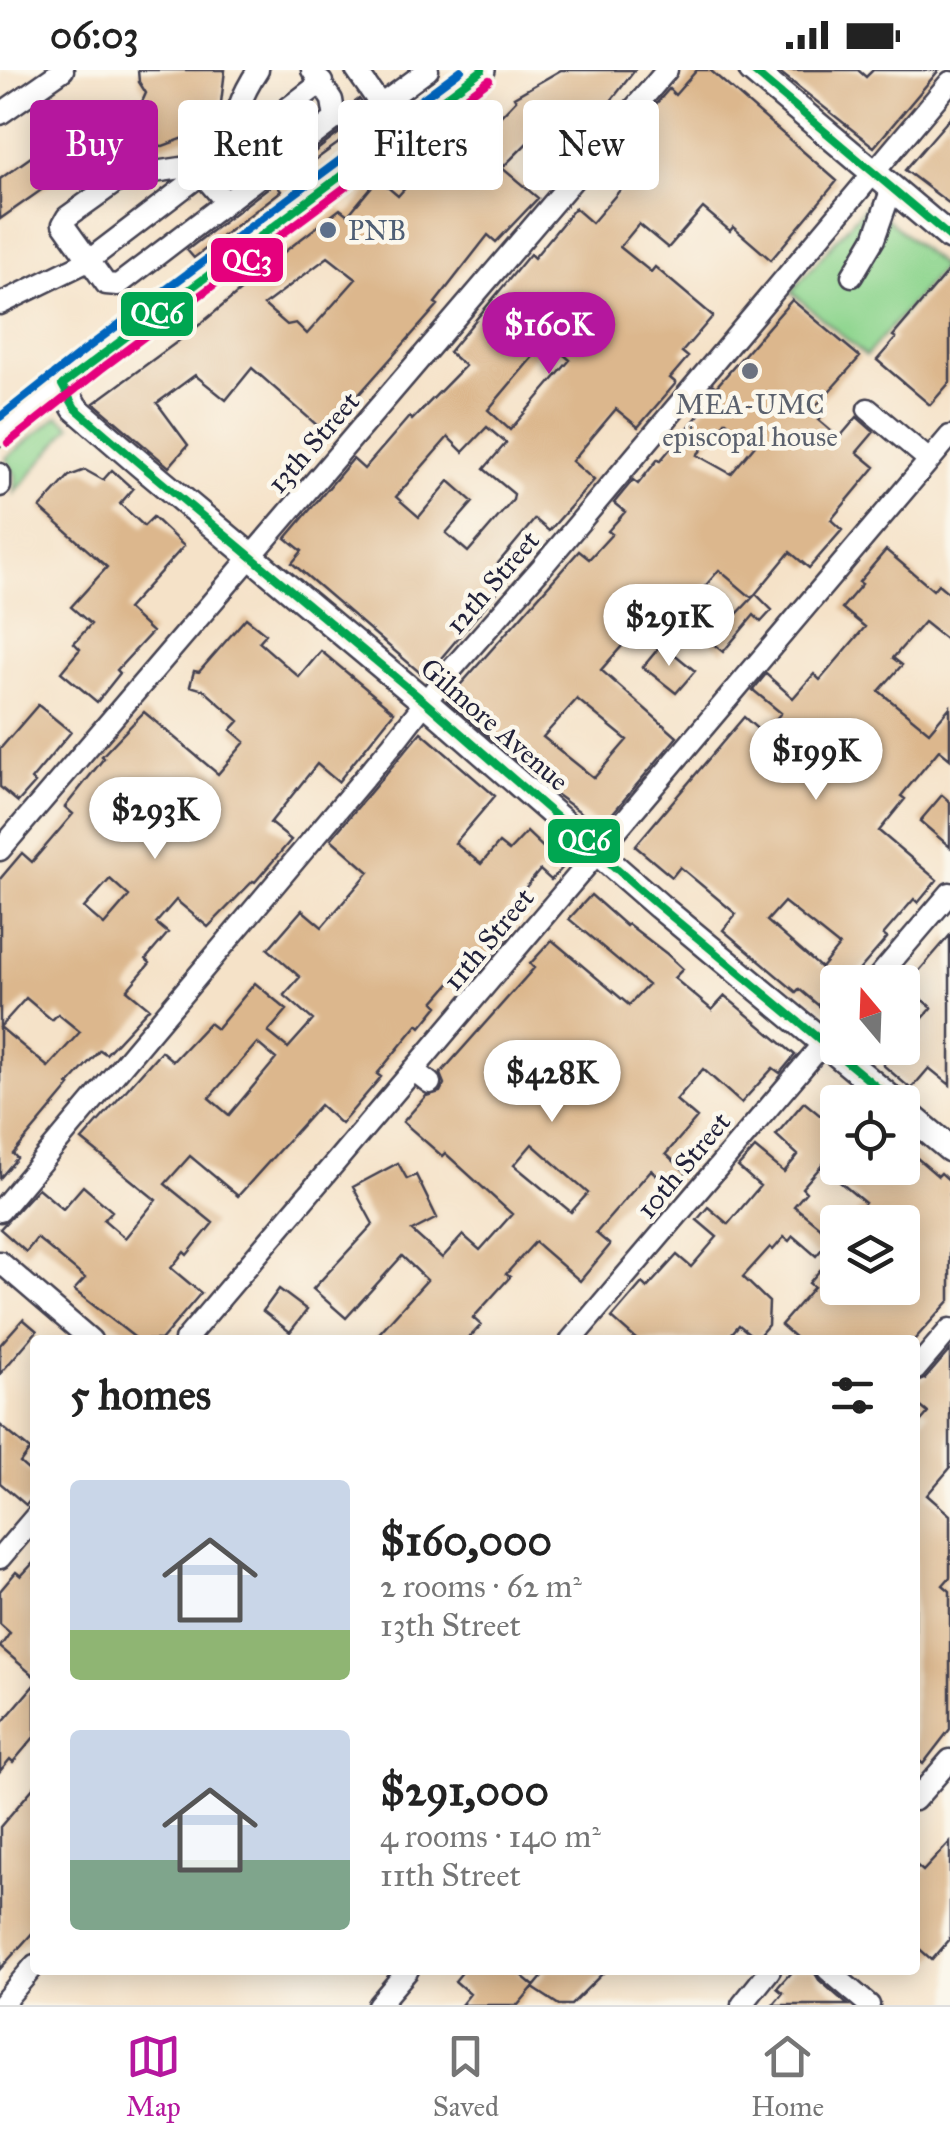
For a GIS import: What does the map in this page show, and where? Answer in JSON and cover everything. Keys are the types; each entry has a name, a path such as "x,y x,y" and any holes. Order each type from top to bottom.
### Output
{"main road":[{"path":"441,100 482,70"},
{"path":"752,70 950,236"},
{"path":"0,433 338,177"},
{"name":"Gilmore Avenue","path":"62,385 75,408 250,558 597,850 820,1027"},
{"name":"Gilmore Avenue","path":"859,1065 879,1085"},
{"path":"920,1124 950,1149"}],"street":[{"path":"0,114 63,70"},
{"path":"244,100 258,70"},
{"path":"356,70 375,100"},
{"path":"387,100 428,70"},
{"name":"13th Street","path":"0,850 667,70"},
{"path":"290,100 317,76 332,100 335,120 318,132"},
{"name":"12th Street","path":"0,1211 379,761 424,702 883,180 950,82"},
{"path":"178,169 134,169 66,217 66,232 106,284 118,285 239,190"},
{"path":"852,276 874,239 883,180"},
{"path":"0,304 88,261 181,190"},
{"path":"216,190 225,201"},
{"path":"868,409 930,460"},
{"name":"11th Street","path":"189,1335 422,1076 597,850 950,436"},
{"path":"0,474 0,486"},
{"path":"889,965 950,893"},
{"name":"10th Street","path":"574,1335 820,1047"},
{"path":"0,1262 85,1335"},
{"path":"920,1364 949,1331"},
{"path":"0,1558 30,1523"},
{"path":"920,1794 950,1760"},
{"path":"1,2005 30,1972"},
{"path":"378,2005 404,1975"},
{"path":"742,2005 766,1975"},
{"path":"834,1975 869,2005"}],"green space":[{"path":"868,203 943,267 866,356 791,292"},
{"path":"58,416 71,426 15,493 16,476 6,458"}],"building":[{"path":"138,70 225,70 221,100 178,100 178,140 163,146 158,145 158,100 143,100 146,93"},
{"path":"561,70 635,70 612,100 523,100 523,147 503,167 503,114 516,100 514,97"},
{"path":"697,70 710,70 837,181 771,260 733,227 730,231 703,208 668,248 639,224 620,247 651,272 655,267 713,316 682,352 688,357 670,378 676,383 638,427 616,409 572,461 594,480 549,531 535,519 495,567 508,579 425,677 292,563 302,551 286,538 353,459 364,469 409,417 412,420 465,366 449,352 530,254 534,258 575,208 592,223 620,190 659,190 659,101 669,89 675,95","holes":["547,340 570,360 510,430 488,410","487,427 506,443 484,469 514,494 513,500 468,552 446,533 473,502 449,481 419,517 396,497 448,437 463,452"]},
{"path":"777,70 858,70 866,77 873,70 939,70 874,147"},
{"path":"950,118 950,204 905,170"},
{"path":"338,134 338,143 318,158 318,149"},
{"path":"30,158 30,190 41,190 0,219 0,179"},
{"path":"503,169 523,186 523,190 538,198 496,242 488,235 435,303 438,305 328,435 252,368 226,400 195,375 157,403 188,445 169,467 94,403 192,331 256,278 253,276 340,209 348,215 369,190 391,190 398,196 403,190 503,190","holes":["328,257 356,279 307,334 296,323 287,325 264,305"]},
{"path":"265,190 281,191 194,258 187,250"},
{"path":"950,269 950,382 930,405 877,360"},
{"path":"792,300 860,357 814,408 823,415 818,420 839,438 857,417 874,432 857,452 875,467 831,520 842,530 809,568 790,552 752,598 719,570 701,591 734,617 756,594 772,610 761,622 754,615 723,652 680,616 669,630 650,614 601,670 677,737 601,827 550,790 447,700 579,551 589,559 612,534 608,531 625,512 614,503 633,480 638,484 660,461 708,404 702,399 713,385 716,387","holes":["726,421 755,445 731,474 697,455","577,699 627,740 594,778 543,737"]},
{"path":"85,470 103,480 112,470 133,489 120,504 144,526 153,517 184,546 127,609 152,632 117,670 120,673 97,702 61,672 80,649 74,643 91,624 71,607 107,567 40,508 69,476"},
{"path":"886,550 933,590 938,584 950,594 950,643 924,622 893,658 902,665 879,691 929,732 950,707 950,759 939,750 901,796 905,799 879,831 937,880 918,903 914,899 864,965 823,965 839,946 784,902 767,921 820,967 820,1007 799,989 796,992 723,930 736,914 680,867 672,877 635,846 744,717 763,734 781,713 753,690 766,674 793,698 814,674 820,680 865,627 842,608 862,584 859,582","holes":["795,731 834,764 815,785 777,753"]},
{"path":"246,618 266,634 259,642 299,677 321,651 394,712 338,782 317,764 270,823 291,840 208,927 176,900 156,923 168,933 127,990 149,1008 106,1054 100,1050 68,1085 13,1154 17,1158 0,1178 0,1027 0,879 22,853 32,862 73,814 65,807 102,756 144,712 218,774 245,742 231,730 239,721 204,690 190,686 194,671 199,672","holes":["110,879 129,896 104,925 84,908","26,998 52,1020 58,1014 80,1032 48,1067 0,1027"]},
{"path":"662,644 695,671 676,693 643,667"},
{"path":"38,705 71,732 18,802 0,787 0,749"},
{"path":"421,732 495,796 455,843 481,864 499,843 509,851 527,832 553,857 558,851 570,860 551,880 540,870 494,926 507,937 476,974 466,965 434,1002 438,1006 421,1027 418,1024 377,1074 381,1077 341,1124 320,1105 238,1196 190,1156 165,1184 213,1223 171,1268 201,1293 165,1335 132,1335 74,1290 85,1278 37,1238 26,1252 0,1229 38,1188 63,1209 83,1186 112,1211 104,1220 125,1238 156,1200 82,1140 161,1051 173,1061 209,1023 217,1029 255,983 287,1010 268,1032 288,1048 313,1020 284,995 300,977 268,949 302,910 322,927 369,872 331,839","holes":["257,1043 276,1059 229,1115 209,1098"]},
{"path":"942,795 950,802 950,847 920,821"},
{"path":"591,895 683,969 674,978 712,1010 725,996 795,1055 780,1073 773,1068 741,1103 703,1069 676,1100 697,1118 666,1154 687,1173 673,1189 651,1170 596,1233 610,1245 580,1281 535,1242 473,1318 481,1325 472,1335 378,1335 427,1280 402,1256 346,1318 313,1289 373,1224 353,1187 398,1163 407,1179 416,1175 437,1218 412,1231 442,1258 463,1235 480,1250 512,1214 445,1153 442,1156 403,1122 426,1096 440,1092 444,1084 440,1074 534,968 530,964 552,940 629,1005 648,985 569,919","holes":["532,1144 588,1193 571,1212 514,1165"]},
{"path":"950,935 950,1085 929,1068 914,1085 906,1085 883,1065 920,1065 920,1022 932,1008 920,998 920,970"},
{"path":"804,1102 820,1115 820,1168 802,1188 806,1192 794,1206 820,1227 820,1251 816,1256 793,1236 789,1241 784,1237 743,1277 769,1302 768,1325 759,1335 751,1335 739,1325 730,1335 631,1335 612,1318 642,1283 647,1288 677,1255 691,1267 717,1237 697,1220 708,1207 728,1224 760,1186 738,1167 755,1148 784,1172 798,1155 776,1135"},
{"path":"920,1161 950,1181 950,1300 918,1335 792,1335 781,1325 814,1287 809,1283 820,1270 820,1305 920,1305 920,1205 865,1203 843,1185 920,1185"},
{"path":"279,1289 307,1310 290,1332 263,1311"},
{"path":"23,1319 37,1331 0,1374 0,1345"},
{"path":"950,1350 950,1468 927,1495 950,1515 950,1577 943,1585 950,1591 950,1729 923,1764 920,1422 928,1413 920,1406 920,1381"},
{"path":"0,1425 30,1450 20,1463 30,1472 30,1501 26,1505 0,1483"},
{"path":"30,1566 30,1673 0,1647 10,1633 0,1624 0,1591 16,1572 21,1576"},
{"path":"30,1690 30,1742 0,1771 0,1725"},
{"path":"30,1792 30,1936 0,1969 0,1827"},
{"path":"950,1842 950,1939 932,1960 920,1949 920,1868 923,1871"},
{"path":"460,1975 521,1975 534,1986 518,2005 461,2005 470,1994 455,1981"},
{"path":"544,1975 601,1975 571,2005 559,2005 533,1988"},
{"path":"789,1975 816,1975 848,2005 773,2005 783,1993 777,1988"}],"transit line":[{"path":"0,417 461,70"},
{"name":"QC6","path":"482,70 62,385 75,408 140,464 875,1085"},
{"name":"QC6","path":"752,70 950,237"},
{"name":"QC3","path":"8,443 101,369 489,80"}],"place":[{"name":"PNB","path":"328,230"},
{"name":"MEA-UMC episcopal house","path":"750,371"}]}
